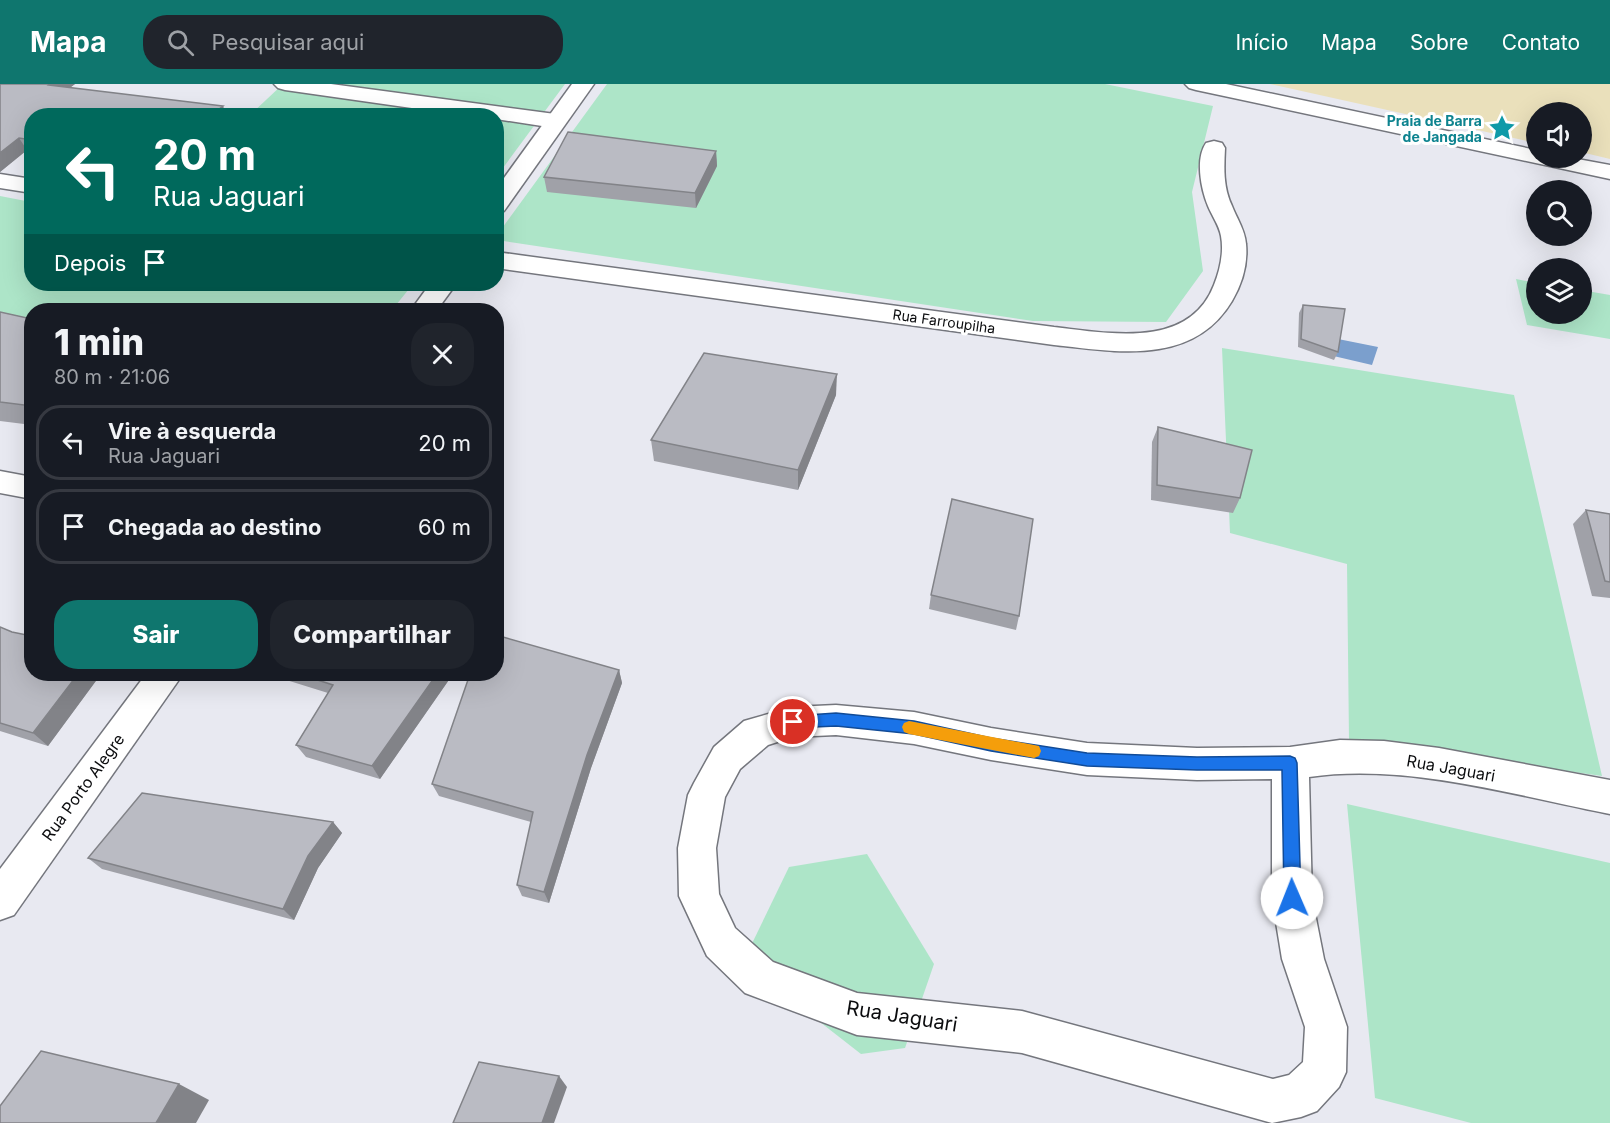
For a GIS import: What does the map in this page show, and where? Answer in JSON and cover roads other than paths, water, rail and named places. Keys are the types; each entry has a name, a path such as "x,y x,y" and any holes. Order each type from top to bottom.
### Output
{"street":[{"path":"285,84 460,108"},
{"path":"504,194 583,84"},
{"path":"1196,84 1526,154"},
{"path":"504,114 555,121"},
{"name":"Rua Farroupilha","path":"504,261 1054,336 1140,343 1167,340 1200,326 1220,301 1234,260 1233,234 1218,202 1212,177 1214,148"},
{"path":"1591,168 1610,172"},
{"path":"0,181 24,185"},
{"path":"0,482 24,486"},
{"name":"Rua Porto Alegre","path":"0,901 161,681"},
{"name":"Rua Jaguari","path":"1290,763 1292,898 1303,959 1326,1027 1324,1072 1301,1095 1274,1101 1022,1032 857,1014 760,978 721,942 699,896 697,848 707,795 727,758 757,732 793,722 836,720 914,728 991,744 1087,759 1197,764 1290,763 1340,756 1384,757 1439,764 1610,797"}],"water":[{"path":"1328,337 1378,347 1372,365 1325,354"}],"place":[{"name":"Praia de Barra de Jangada","path":"1502,128"}]}
